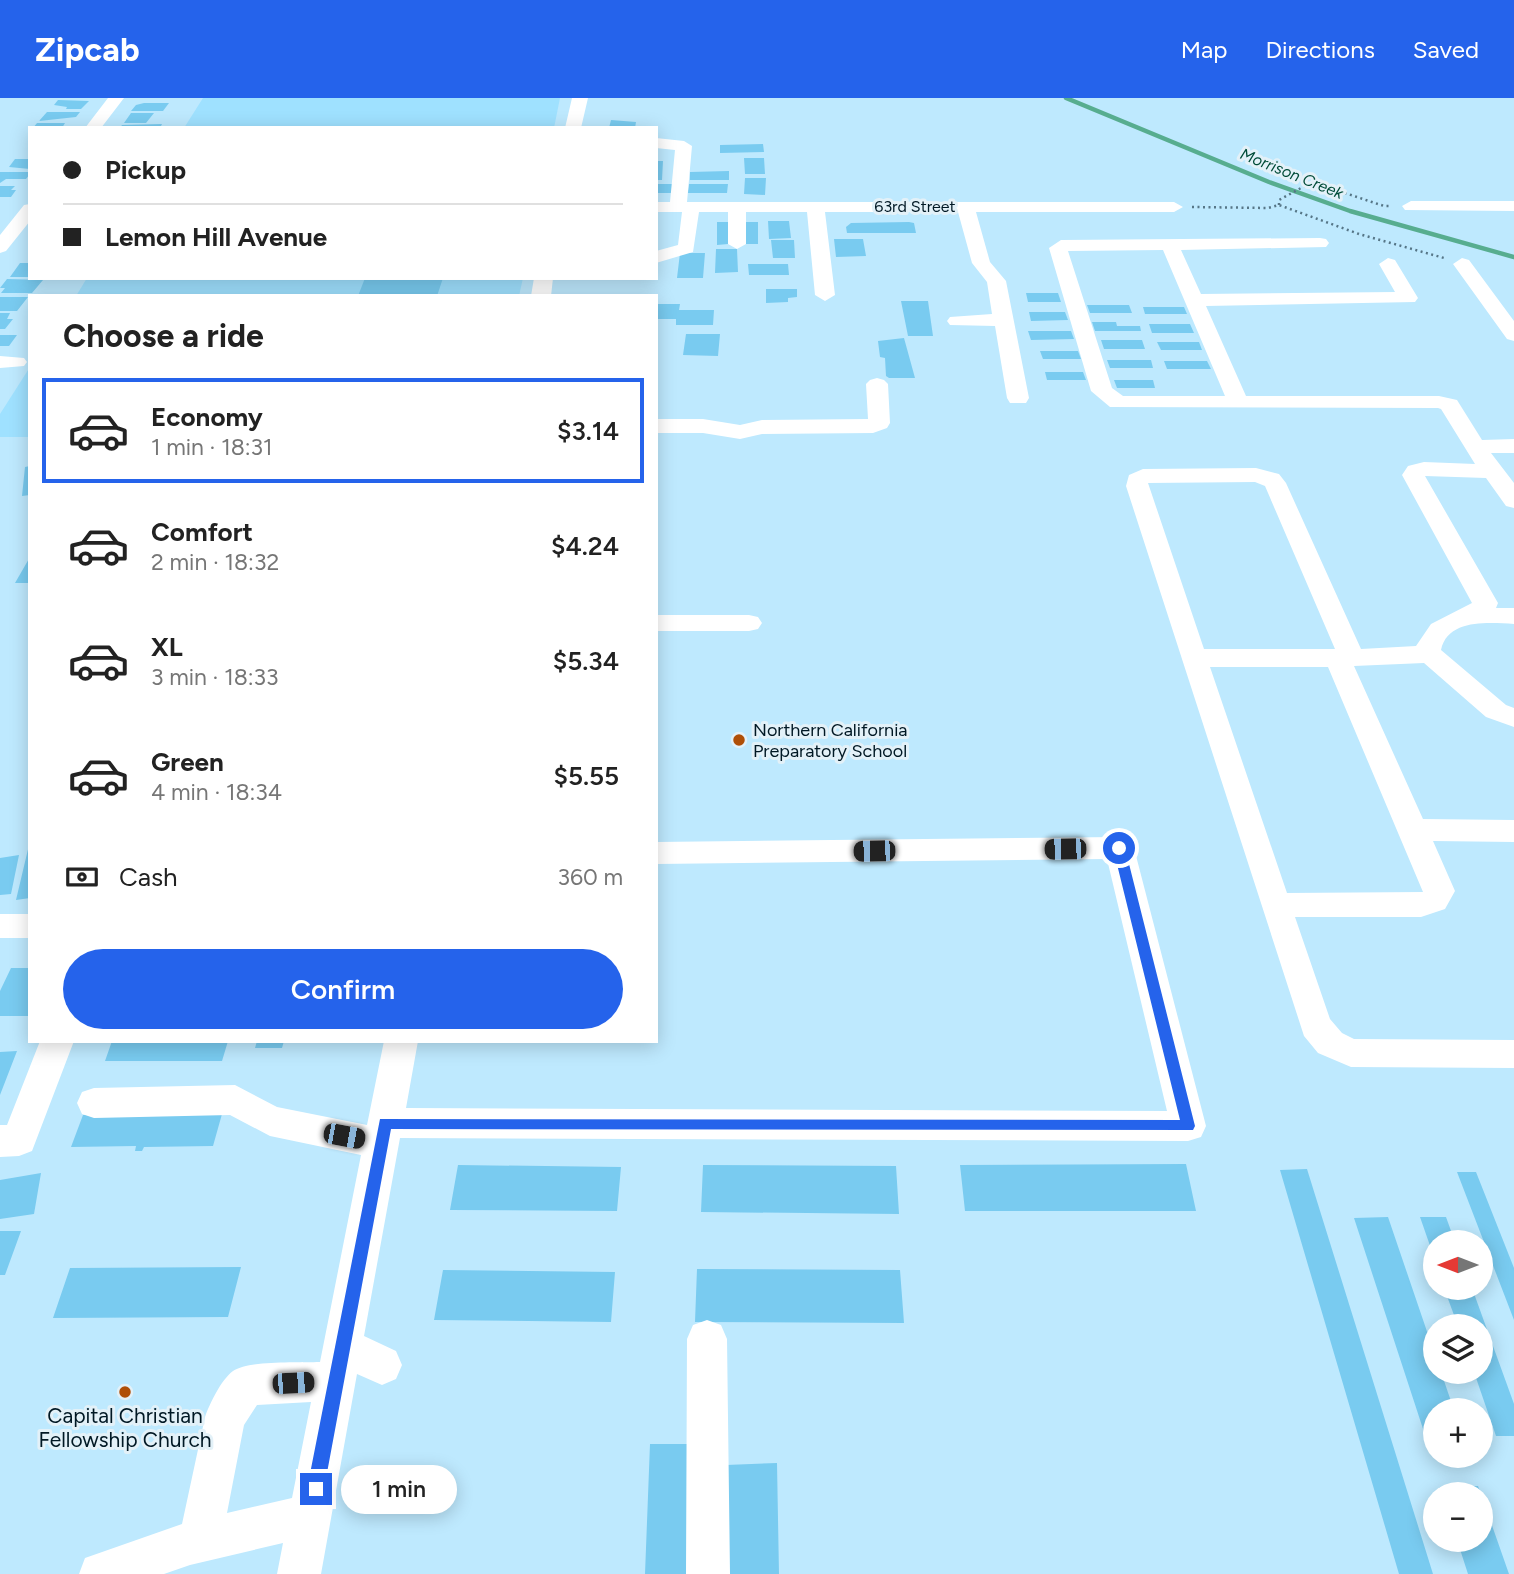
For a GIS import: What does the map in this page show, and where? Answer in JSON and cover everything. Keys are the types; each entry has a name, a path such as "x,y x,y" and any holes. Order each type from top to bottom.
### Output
{"street":[{"path":"95,126 116,98"},
{"path":"573,126 580,98"},
{"path":"658,143 684,146 687,248 658,256"},
{"path":"815,206 825,295"},
{"path":"965,206 981,263 996,281 1018,398"},
{"path":"1411,206 1514,206"},
{"name":"63rd Street","path":"658,207 1174,207"},
{"path":"737,207 737,244"},
{"path":"0,247 28,212"},
{"path":"1320,243 1067,244 1054,240 1102,391 1108,397 1118,402 1439,402 1449,405 1491,471 1498,476 1514,500"},
{"path":"1168,244 1238,402"},
{"path":"1193,300 1408,298 1388,264"},
{"path":"1462,264 1514,335"},
{"path":"957,321 1003,320"},
{"path":"658,426 703,426 740,432 762,428 873,426 879,423 877,384"},
{"path":"1476,447 1514,446"},
{"path":"1427,654 1428,641 1436,631 1483,609 1485,603 1413,475 1424,469 1491,471"},
{"path":"1276,905 1421,905 1434,901 1440,891 1340,664 1348,652 1347,644 1271,479 1256,475 1143,476 1137,480 1138,486 1194,658 1316,1026 1330,1043 1350,1053 1514,1054"},
{"path":"1471,615 1514,616"},
{"path":"658,623 749,623"},
{"path":"1194,658 1344,658 1427,654 1436,658 1496,711 1514,718"},
{"path":"1414,830 1514,831"},
{"path":"94,1102 236,1100 270,1121 383,1133 1188,1126 1119,848 658,853"},
{"path":"0,926 28,926"},
{"path":"0,1141 19,1140 56,1043"},
{"path":"299,1574 401,1043"},
{"path":"707,1339 708,1574"},
{"path":"200,1540 225,1417 246,1386 340,1364 382,1365"},
{"path":"101,1574 200,1540 310,1516"}],"path":[{"path":"1279,205 1279,200 1312,182 1384,206 1411,206"}],"shaded area":[{"path":"203,98 560,98 554,126 185,126"},
{"path":"86,280 523,280 519,294 77,294"},
{"path":"28,370 28,437 0,437 0,414"}],"building":[{"path":"58,100 89,101 81,109 66,109 67,107 54,105"},
{"path":"169,103 163,111 131,111 136,105"},
{"path":"47,112 80,112 76,117 39,121"},
{"path":"131,113 154,113 146,123 124,123"},
{"path":"611,120 636,122 635,126 610,126"},
{"path":"37,123 65,123 63,126 35,126"},
{"path":"162,124 161,126 122,125"},
{"path":"763,144 764,152 720,153 720,145"},
{"path":"744,158 764,158 765,174 745,174"},
{"path":"15,159 28,159 28,169 9,167"},
{"path":"658,161 663,161 662,180 658,180"},
{"path":"729,171 729,180 690,180 690,172"},
{"path":"0,172 28,172 26,179 6,179 0,183"},
{"path":"745,178 766,178 765,195 744,194"},
{"path":"658,184 675,184 674,193 658,193"},
{"path":"689,184 728,184 727,193 688,193"},
{"path":"0,186 15,186 11,190 16,190 11,197 0,197"},
{"path":"768,221 789,221 791,238 769,239"},
{"path":"717,222 728,222 728,244 717,245"},
{"path":"746,222 758,222 758,244 746,244"},
{"path":"851,223 914,223 916,233 847,233 846,227"},
{"path":"834,239 863,239 866,256 836,257"},
{"path":"771,240 794,240 795,258 773,258"},
{"path":"716,249 737,249 738,272 715,273"},
{"path":"680,253 705,253 703,278 677,278"},
{"path":"20,263 28,263 28,277 10,277"},
{"path":"748,264 788,264 789,275 749,275"},
{"path":"7,279 43,280 32,293 1,293 5,288 0,288"},
{"path":"364,280 442,280 438,294 359,294"},
{"path":"766,289 797,289 797,297 788,298 788,302 766,303"},
{"path":"1026,293 1058,293 1061,302 1028,302"},
{"path":"0,297 28,297 17,311 0,311"},
{"path":"901,301 928,301 933,336 908,336"},
{"path":"658,304 680,304 679,310 714,310 713,325 676,325 676,319 658,319"},
{"path":"1087,305 1129,305 1132,313 1090,313"},
{"path":"1143,307 1184,307 1187,314 1145,314"},
{"path":"1029,312 1065,312 1068,320 1031,321"},
{"path":"0,313 10,313 7,319 13,319 5,329 0,329"},
{"path":"1092,322 1140,326 1141,331 1095,331"},
{"path":"1149,324 1190,324 1194,333 1152,333"},
{"path":"1028,331 1071,331 1074,339 1031,340"},
{"path":"686,334 720,334 718,356 683,355"},
{"path":"0,335 17,335 9,346 0,346"},
{"path":"904,338 915,378 889,378 886,376 885,358 880,357 878,341"},
{"path":"1101,340 1142,340 1145,349 1104,349"},
{"path":"1157,342 1199,342 1202,350 1161,350"},
{"path":"1040,351 1078,351 1081,359 1043,359"},
{"path":"1107,360 1151,360 1153,368 1110,368"},
{"path":"1164,361 1207,361 1211,369 1167,369"},
{"path":"1045,372 1083,372 1086,380 1047,380"},
{"path":"1114,380 1153,380 1155,388 1117,388"},
{"path":"28,466 28,495 22,496 25,467"},
{"path":"28,560 28,583 15,583"},
{"path":"28,849 28,898 16,900"},
{"path":"19,855 11,894 0,895 0,858"},
{"path":"11,968 28,968 28,1016 0,1016 0,991"},
{"path":"111,1043 227,1043 222,1061 105,1061"},
{"path":"256,1043 283,1043 282,1048 255,1048"},
{"path":"17,1051 0,1095 0,1052"},
{"path":"222,1114 213,1146 144,1147 142,1151 135,1151 136,1146 71,1147 83,1115"},
{"path":"1186,1164 1196,1211 965,1211 960,1165"},
{"path":"458,1165 621,1167 617,1211 450,1210"},
{"path":"703,1165 896,1166 899,1214 701,1212"},
{"path":"1307,1169 1423,1542 1423,1552 1426,1552 1433,1574 1399,1574 1280,1170"},
{"path":"1457,1172 1476,1172 1514,1268 1514,1320 1493,1265 1493,1230 1479,1230"},
{"path":"41,1173 34,1214 0,1219 0,1180"},
{"path":"1388,1217 1423,1320 1423,1384 1445,1384 1450,1398 1423,1398 1423,1429 1354,1218"},
{"path":"1420,1217 1446,1217 1451,1230 1425,1230"},
{"path":"0,1231 21,1231 5,1275 0,1275"},
{"path":"241,1267 228,1317 53,1318 70,1268"},
{"path":"697,1269 900,1270 904,1323 695,1322"},
{"path":"443,1270 615,1272 611,1322 434,1320"},
{"path":"1448,1300 1476,1300 1481,1314 1454,1314"},
{"path":"1493,1346 1514,1404 1514,1436 1496,1436 1493,1427 1493,1398 1483,1398 1478,1384 1493,1384"},
{"path":"650,1444 702,1444 700,1574 645,1574"},
{"path":"777,1463 779,1574 725,1574 726,1465"},
{"path":"1493,1529 1509,1574 1468,1574 1461,1552 1493,1552"}],"waterway":[{"name":"Morrison Creek","path":"1066,98 1269,182 1350,211 1514,257"}],"place":[{"name":"Northern California Preparatory School","path":"739,740"},
{"name":"Capital Christian Fellowship Church","path":"125,1392"}],"route":[{"path":"316,1489 385,1123 1188,1126 1119,848"}]}
